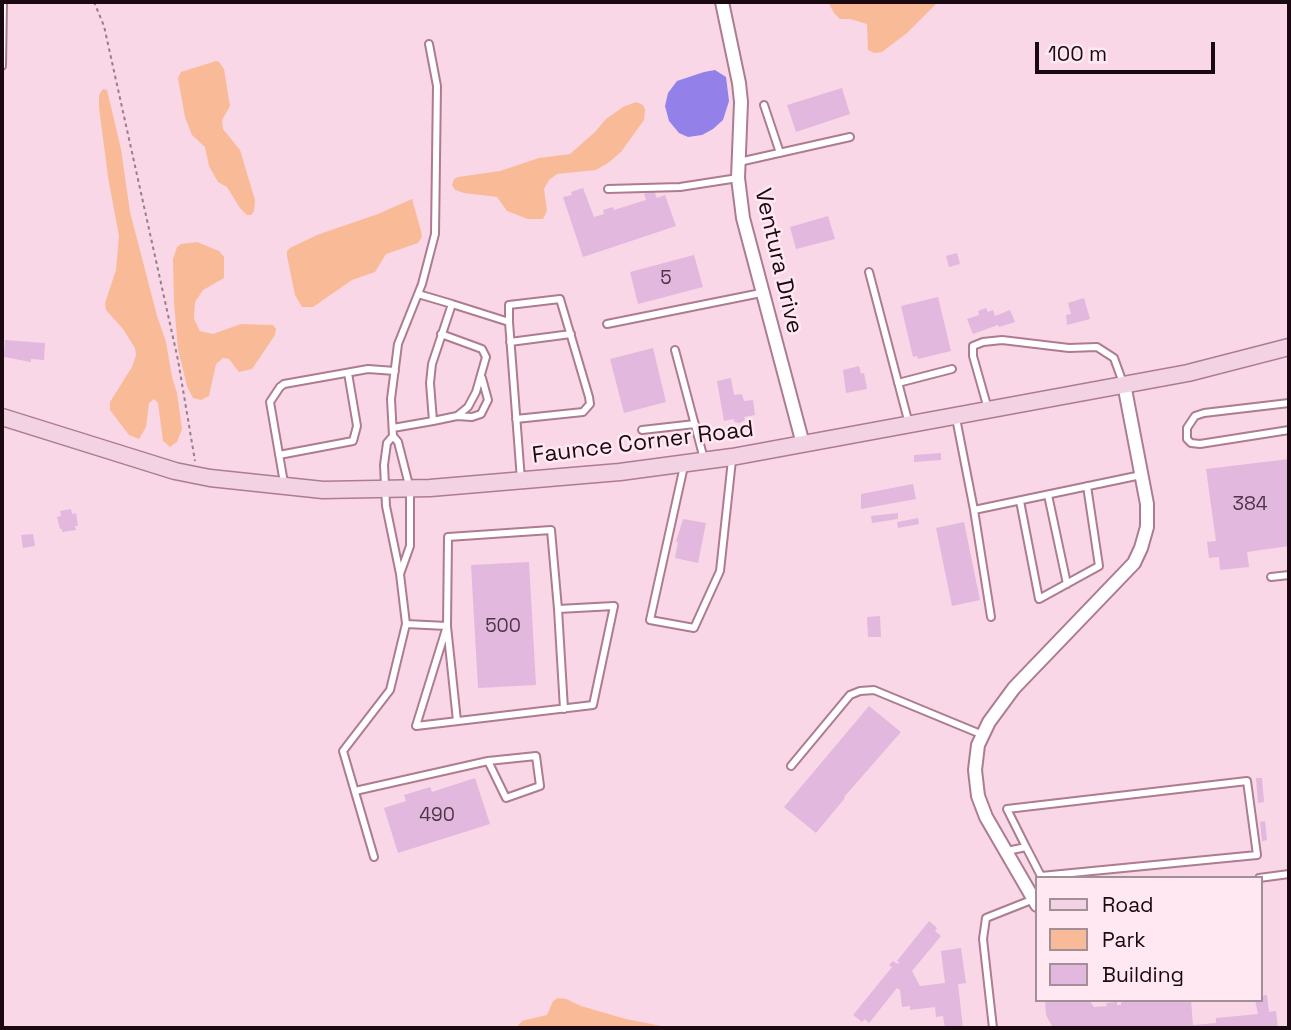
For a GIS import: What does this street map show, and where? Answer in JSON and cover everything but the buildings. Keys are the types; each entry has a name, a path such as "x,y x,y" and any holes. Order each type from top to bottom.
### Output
{"main road":[{"name":"Faunce Corner Road","path":"2,417 197,476 323,490 410,489 521,481 732,457 1188,373 1289,347"}],"street":[{"name":"Ventura Drive","path":"722,2 741,102 738,178 743,218 803,444"},
{"path":"1036,902 986,817 978,796 975,770 978,746 989,722 1014,688 1134,564 1141,548 1147,527 1147,504 1124,384"}],"lane":[{"path":"2,66 3,2"},
{"path":"400,574 410,546 410,489 393,432 391,399 398,344 418,294 435,234 437,86 429,44"},
{"path":"764,105 780,153"},
{"path":"738,162 850,137"},
{"path":"608,189 680,187 738,178"},
{"path":"869,272 909,426"},
{"path":"607,324 761,293"},
{"path":"418,294 509,322"},
{"path":"516,419 583,412 590,404 560,299 509,305 510,342 516,419 521,481"},
{"path":"433,421 430,383 432,364 452,304"},
{"path":"441,334 482,349 486,357 482,378 468,407 457,416"},
{"path":"510,342 571,334"},
{"path":"988,410 973,356 973,346 982,342 1002,340 1069,348 1097,347 1114,358 1124,384"},
{"path":"675,350 704,461"},
{"path":"284,485 270,402 280,387 284,384 368,369 395,371"},
{"path":"898,383 952,369"},
{"path":"279,455 353,441 357,426 348,373"},
{"path":"374,857 343,751 390,690 406,624 400,574 386,506 384,465 387,443 393,432 457,416 477,416 485,407 487,395 482,378"},
{"path":"1289,404 1195,416 1187,428 1187,439 1191,443 1200,444 1289,430"},
{"path":"956,416 991,617"},
{"path":"642,430 695,424"},
{"path":"685,464 650,620 694,628 720,571 732,457"},
{"path":"974,510 1142,474"},
{"path":"1020,501 1039,598 1099,566 1087,486"},
{"path":"1048,495 1067,584"},
{"path":"457,721 447,626 449,537 551,530 564,709"},
{"path":"1271,577 1289,575"},
{"path":"447,626 416,726 593,705 614,606 558,609"},
{"path":"406,624 447,626"},
{"path":"791,766 850,695 860,691 874,690 983,735"},
{"path":"355,791 488,761 536,756 540,786 506,798 488,761"},
{"path":"1247,782 1257,855 1041,876 1026,847 1007,809 1247,782"},
{"path":"1007,851 1026,847"},
{"path":"1263,877 1289,874"},
{"path":"993,1028 982,939 986,918 1036,902"}],"path":[{"path":"94,2 104,26 178,360 197,476"}],"green space":[{"path":"828,2 938,2 907,33 882,52 875,53 868,50 867,24 840,19"},
{"path":"216,61 224,69 230,106 222,120 223,129 240,150 255,200 251,215 247,215 240,208 227,187 218,182 209,166 205,147 192,135 185,117 178,78 181,72"},
{"path":"103,89 107,90 121,149 130,212 166,342 177,393 182,429 177,442 170,447 163,441 158,403 154,399 149,403 146,427 139,439 129,435 110,410 110,402 132,367 136,355 135,348 123,329 106,310 105,303 116,270 119,236 99,107 99,95"},
{"path":"636,102 643,105 644,120 621,152 596,170 557,174 549,180 544,189 547,211 543,219 528,219 507,211 497,197 464,193 455,190 452,185 458,177 500,171 539,158 570,154 606,119"},
{"path":"412,199 422,237 418,243 386,254 375,272 352,280 313,307 302,307 295,295 287,256 290,248"},
{"path":"197,242 219,251 224,257 224,278 203,290 195,302 194,319 200,331 213,334 241,324 273,325 276,329 275,335 252,369 239,372 229,359 223,358 216,364 209,396 201,400 193,398 187,386 178,349 174,302 173,259 177,247"},
{"path":"558,998 626,1019 666,1027 699,1028 516,1028 522,1021 547,1015 553,1001"}],"shaded area":[{"path":"715,70 726,77 729,101 723,120 702,135 688,137 679,133 669,121 665,106 668,93 677,81"}]}
